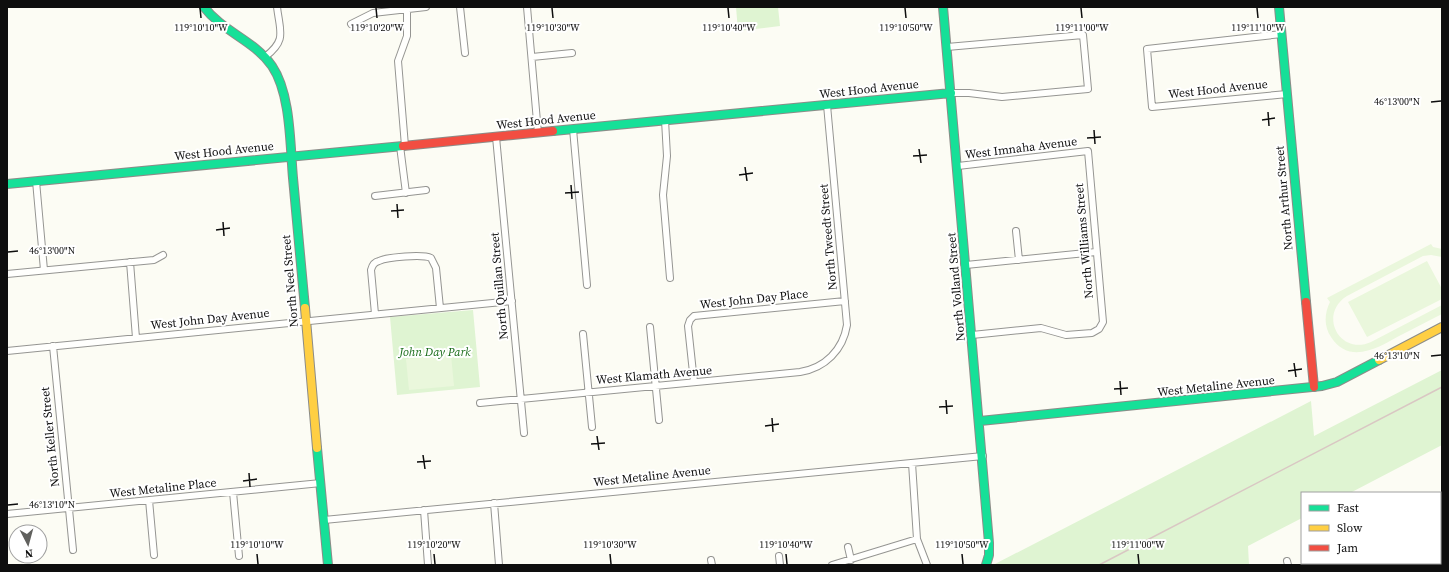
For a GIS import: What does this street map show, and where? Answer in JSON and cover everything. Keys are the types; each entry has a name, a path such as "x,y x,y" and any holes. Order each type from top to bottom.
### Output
{"street":[{"name":"North Neel Street","path":"204,7 223,27 253,46 265,57 278,77 284,90 328,565"},
{"path":"265,57 278,46 280,40 277,7"},
{"path":"351,24 373,13 426,7"},
{"path":"460,7 465,53"},
{"path":"527,7 538,133"},
{"name":"North Volland Street","path":"943,7 983,456 990,555 986,565"},
{"name":"North Arthur Street","path":"1279,7 1314,387"},
{"path":"406,193 398,62 407,36 407,9"},
{"name":"West Hood Avenue","path":"1282,34 1147,48 1152,108 1287,94"},
{"name":"West Hood Avenue","path":"7,184 951,93 969,93 1002,97 1088,89 1083,35 947,47"},
{"path":"532,57 572,53"},
{"name":"North Tweedt Street","path":"827,105 847,325 844,337 837,350 827,362"},
{"path":"665,120 667,156 663,195 670,278"},
{"path":"573,129 587,285"},
{"name":"North Quillan Street","path":"496,137 524,433"},
{"name":"West Imnaha Avenue","path":"958,166 1088,151"},
{"name":"North Williams Street","path":"972,335 1041,328 1070,336 1092,333 1099,329 1103,322 1088,151"},
{"path":"36,181 44,270"},
{"path":"375,196 426,190"},
{"path":"1016,231 1019,260"},
{"path":"966,265 1096,252"},
{"path":"7,274 154,260 163,255"},
{"path":"375,314 371,270 374,264 382,260 424,256 431,258 436,268 440,308"},
{"path":"130,262 136,338"},
{"name":"West John Day Avenue","path":"7,350 512,301"},
{"name":"West John Day Place","path":"694,382 688,326 690,320 696,316 845,301"},
{"path":"650,327 659,420"},
{"name":"West Metaline Avenue","path":"980,421 1314,387 1337,382 1442,327"},
{"path":"583,334 592,427"},
{"name":"North Keller Street","path":"53,346 73,550"},
{"name":"West Klamath Avenue","path":"480,403 800,372 813,369 827,362"},
{"name":"West Metaline Avenue","path":"324,520 983,456"},
{"path":"912,463 917,539 927,565"},
{"name":"West Metaline Place","path":"7,514 321,483"},
{"path":"233,492 239,556"},
{"path":"149,500 154,555"},
{"path":"494,503 499,565"},
{"path":"424,510 428,565"},
{"path":"832,565 917,539"},
{"path":"848,547 851,560"},
{"path":"779,556 780,565"}],"green space":[{"path":"736,7 778,7 780,26 738,31"},
{"path":"1431,244 1433,247 1442,249 1442,257 1431,255 1423,256 1347,296 1338,304 1334,313 1333,322 1336,331 1342,338 1350,343 1360,345 1371,342 1442,305 1442,314 1374,349 1356,352 1347,351 1339,346 1331,337 1326,325 1326,316 1330,302 1327,298"},
{"path":"1427,261 1442,289 1442,299 1367,337 1348,302"},
{"name":"John Day Park","path":"473,310 480,387 397,395 390,317"},
{"path":"451,355 454,386 409,390 406,359"},
{"path":"1442,370 1442,445 1352,492 1301,492 1301,519 1248,546 1249,565 993,565 1311,401 1314,436"}],"railway":[{"path":"1099,565 1442,387"}],"traffic: fast":[{"path":"204,7 220,23 248,42 265,57 278,77 283,91 290,135 305,308"},
{"path":"943,7 989,543 989,555 986,565"},
{"path":"1279,7 1306,302"},
{"path":"553,131 951,93"},
{"path":"7,184 403,146"},
{"path":"980,421 1322,386 1337,382 1379,360"},
{"path":"317,448 328,565"}],"traffic: slow":[{"path":"305,308 317,448"},
{"path":"1379,360 1442,327"}],"traffic: jam":[{"path":"403,146 553,131"},
{"path":"1306,302 1314,387"}]}
